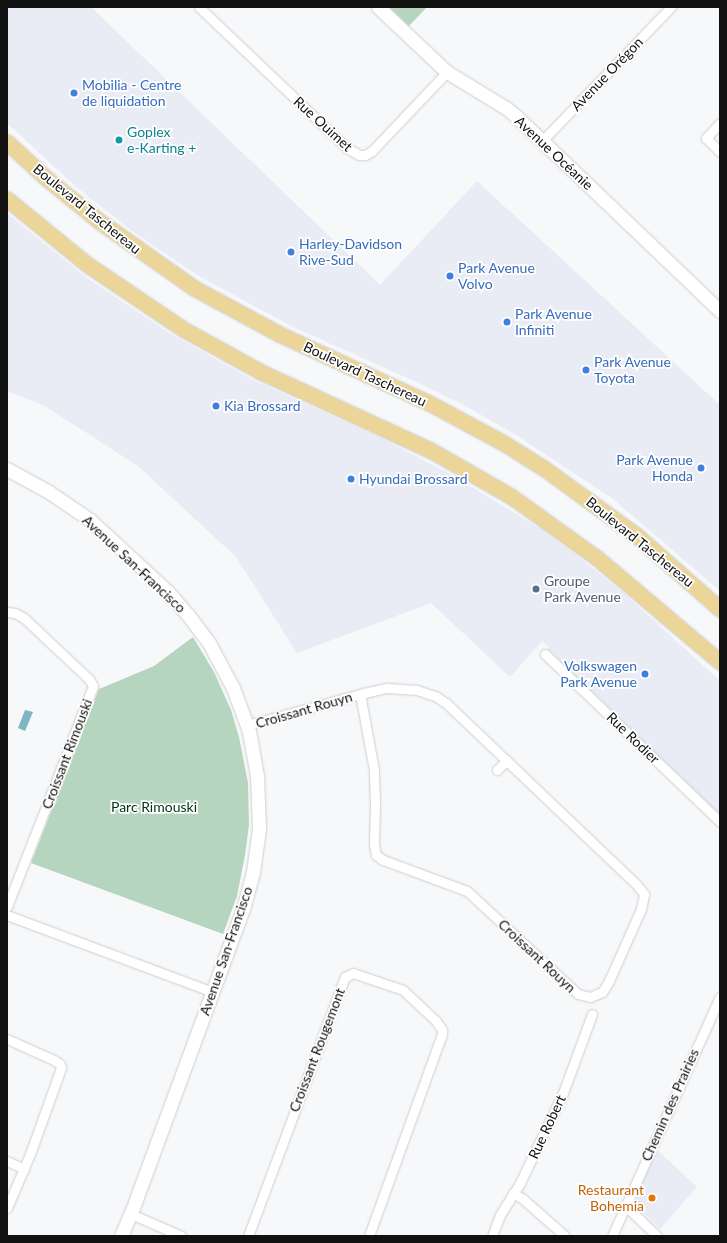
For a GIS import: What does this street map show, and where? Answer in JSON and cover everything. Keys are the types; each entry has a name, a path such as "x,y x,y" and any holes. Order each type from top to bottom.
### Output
{"main road":[{"name":"Boulevard Taschereau","path":"7,142 46,178 99,222 194,288 279,334 436,407 502,442 545,469 627,528 720,609"},
{"path":"7,199 88,265 178,326 261,372 432,451 512,498 598,558 720,662"}],"street":[{"name":"Rue Ouimet","path":"199,7 347,148 359,155 365,155 372,151 447,72"},
{"name":"Avenue Océanie","path":"378,7 447,72 506,108 720,311"},
{"name":"Avenue Orégon","path":"542,141 671,7"},
{"path":"720,123 706,138 720,152"},
{"name":"Avenue San-Francisco","path":"7,469 49,492 90,520 179,603 202,632 220,662 233,688 247,725 259,788 259,829 256,854 244,906 131,1214 121,1236"},
{"name":"Croissant Rimouski","path":"7,612 15,613 24,618 89,679 93,686 7,907"},
{"name":"Rue Rodier","path":"545,654 720,822"},
{"name":"Croissant Rouyn","path":"247,725 360,694 395,687 417,690 437,697 457,712 636,884 644,894 641,909 607,985 602,992 594,996 584,997 578,994 467,891 389,862 376,855 374,844 375,802 373,764 360,694"},
{"path":"497,770 507,760"},
{"path":"7,915 213,992"},
{"name":"Croissant Rougemont","path":"248,1236 341,987 345,977 353,973 403,990 440,1026 442,1034 369,1236"},
{"name":"Chemin des Prairies","path":"612,1236 720,998"},
{"name":"Rue Robert","path":"492,1236 500,1215 540,1144 566,1088 592,1014"},
{"path":"7,1039 54,1060 60,1064 61,1068 24,1169 7,1208"},
{"path":"7,1161 24,1169"},
{"path":"513,1194 523,1199 565,1236"},
{"path":"624,1207 632,1212 657,1236"},
{"path":"131,1214 181,1236"}],"shaded area":[{"path":"7,7 91,7 380,285 477,181 720,405 720,591 612,498 511,432 462,404 293,327 197,275 132,231 75,186 7,123"},
{"path":"7,213 87,278 171,334 251,379 381,438 454,476 539,528 579,557 626,595 720,681 720,815 548,649 549,647 542,641 510,677 431,603 297,653 236,557 138,466 45,406 7,391"},
{"path":"656,1149 697,1187 660,1229 635,1205 634,1200"}],"green space":[{"path":"389,7 427,7 409,26"},
{"name":"Parc Rimouski","path":"193,637 214,672 231,710 239,737 248,783 249,825 245,855 237,896 223,934 31,863 99,689 154,666"}],"water":[{"path":"25,710 33,712 25,731 18,728"}],"place":[{"name":"Mobilia - Centre de liquidation","path":"74,93"},
{"name":"Goplex e-Karting +","path":"119,140"},
{"name":"Harley-Davidson Rive-Sud","path":"291,252"},
{"name":"Park Avenue Volvo","path":"450,276"},
{"name":"Park Avenue Infiniti","path":"507,322"},
{"name":"Park Avenue Toyota","path":"586,370"},
{"name":"Kia Brossard","path":"216,406"},
{"name":"Park Avenue Honda","path":"701,468"},
{"name":"Hyundai Brossard","path":"351,479"},
{"name":"Groupe Park Avenue","path":"536,589"},
{"name":"Volkswagen Park Avenue","path":"645,674"},
{"name":"Restaurant Bohemia","path":"652,1198"}]}
